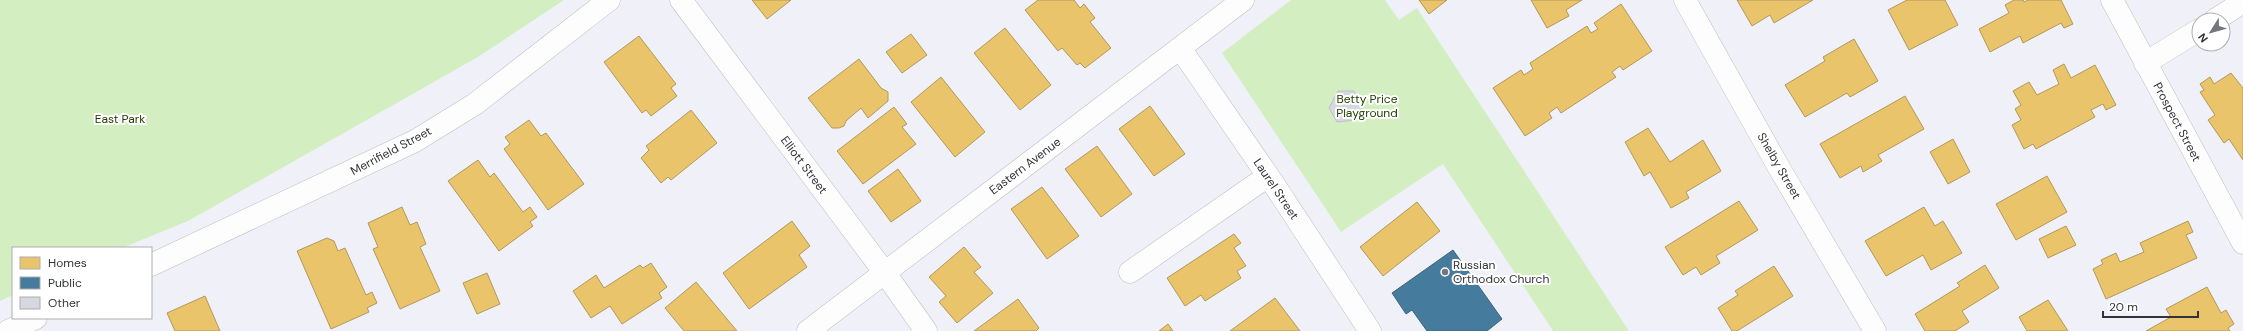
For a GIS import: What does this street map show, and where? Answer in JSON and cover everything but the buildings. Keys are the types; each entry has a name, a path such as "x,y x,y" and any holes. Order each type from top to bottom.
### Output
{"street":[{"name":"Merrifield Street","path":"152,265 415,141 475,104 609,0"},
{"name":"Elliott Street","path":"681,0 885,272 926,331"},
{"name":"Eastern Avenue","path":"808,331 1243,0"},
{"name":"Shelby Street","path":"1685,0 1778,166 1875,331"},
{"name":"Prospect Street","path":"2112,0 2243,243"},
{"path":"2227,12 2243,2"},
{"path":"2145,63 2191,35"},
{"name":"Laurel Street","path":"1180,48 1268,176 1370,331"},
{"path":"1130,272 1268,176"},
{"path":"8,331 34,319"}],"green space":[{"name":"East Park","path":"0,0 564,0 478,57 188,221 124,247 12,247 12,295 0,301"},
{"name":"Betty Price Playground","path":"1291,0 1385,0 1399,20 1417,8 1629,331 1553,331 1443,164 1341,232 1222,53"}],"place":[{"name":"Russian Orthodox Church","path":"1445,272"}]}
